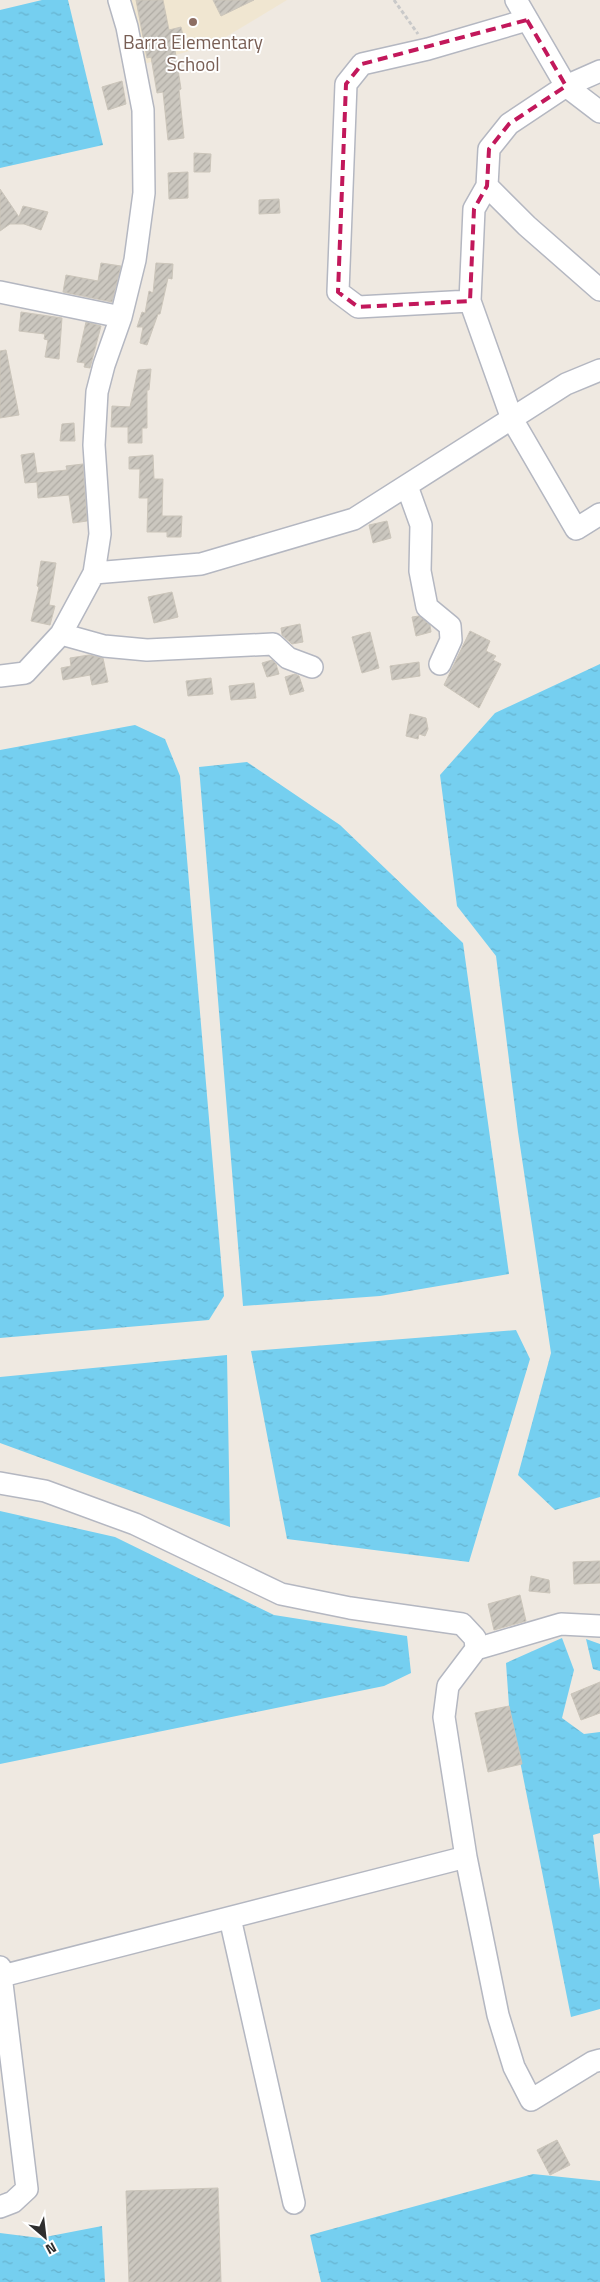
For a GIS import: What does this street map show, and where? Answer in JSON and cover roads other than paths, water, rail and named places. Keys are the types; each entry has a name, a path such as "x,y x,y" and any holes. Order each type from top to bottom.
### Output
{"street":[{"path":"0,676 26,674 61,634 94,573 100,534 94,445 97,392 104,364 121,317 135,260 144,193 142,110 127,27 119,0"},
{"path":"516,0 566,86 600,112"},
{"path":"470,301 358,307 338,292 346,84 362,64 428,49 527,20"},
{"path":"600,71 566,86 508,124 489,149 487,186 474,209 470,301 512,419 576,529 600,514"},
{"path":"487,186 527,226 600,290"},
{"path":"0,292 121,317"},
{"path":"94,573 201,564 354,519 566,384 600,370"},
{"path":"406,486 421,525 420,571 427,607 450,626 451,640 440,664"},
{"path":"61,634 104,646 147,650 273,644 288,658 312,667"},
{"path":"0,1483 45,1491 135,1524 281,1594 350,1608 462,1624 475,1638 476,1649"},
{"path":"600,1626 561,1624 476,1649 448,1686 444,1717 466,1857 498,2014 514,2067 531,2100 593,2062 600,2060"},
{"path":"0,2207 12,2202 27,2189 1,1971 230,1918 466,1857"},
{"path":"230,1918 294,2203"}],"water":[{"path":"42,0 68,0 103,145 0,168 0,10"},
{"path":"600,664 600,1497 555,1510 518,1475 551,1353 518,1132 496,956 457,906 440,775 495,713"},
{"path":"135,725 165,739 180,776 224,1296 209,1320 0,1338 0,750"},
{"path":"247,762 340,825 463,943 509,1274 380,1296 243,1306 199,767"},
{"path":"516,1330 530,1359 469,1562 287,1539 251,1351"},
{"path":"227,1355 230,1527 0,1443 0,1377"},
{"path":"0,1511 115,1537 274,1615 407,1636 411,1673 384,1686 0,1764"},
{"path":"562,1638 574,1670 562,1718 584,1734 600,1732 600,1833 593,1835 600,1890 600,2009 571,2017 509,1706 506,1663"},
{"path":"586,1639 600,1644 600,1671 593,1669"},
{"path":"533,2174 600,2181 600,2282 321,2282 310,2235"},
{"path":"102,2226 105,2282 0,2282 0,2233 40,2238"}],"place":[{"name":"Barra Elementary School","path":"193,22"}]}
